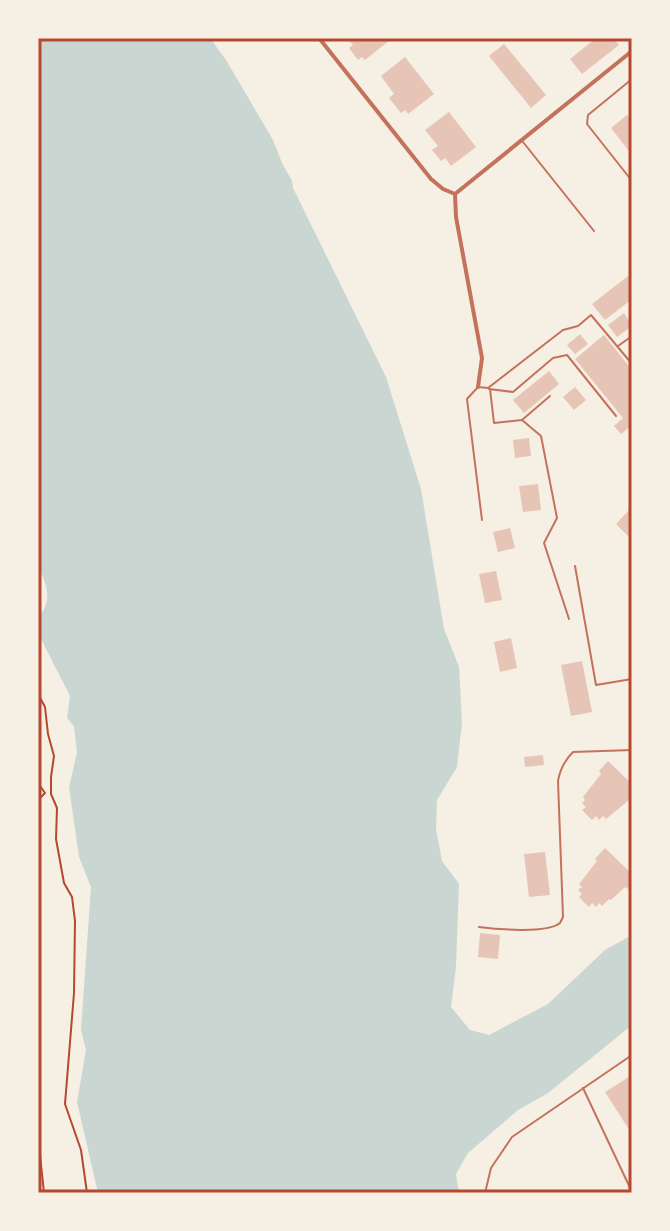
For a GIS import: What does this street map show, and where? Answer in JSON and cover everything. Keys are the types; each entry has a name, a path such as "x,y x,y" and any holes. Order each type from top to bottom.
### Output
{"street":[{"path":"319,38 431,179 455,194"},
{"path":"455,194 632,51"},
{"path":"455,194 456,217 482,358 478,387"}],"lane":[{"path":"632,79 588,115 587,124 632,181"},
{"path":"522,141 594,231"},
{"path":"489,388 563,330 578,326 591,315 632,364"},
{"path":"617,347 632,336"},
{"path":"482,520 467,399 478,387 513,392 553,358 567,355 616,416"},
{"path":"489,388 494,423 522,420 550,396"},
{"path":"522,420 541,436 557,518 544,543 569,619"},
{"path":"575,566 596,685 632,679"},
{"path":"479,927 523,930 554,925 562,920 558,781 563,763 573,752 575,744"},
{"path":"573,752 632,750"},
{"path":"485,1193 491,1168 512,1137 632,1055"},
{"path":"583,1088 632,1192"}],"path":[{"path":"38,694 45,707 54,756 51,794 57,808 56,839 64,883 72,897 75,921 74,993 65,1104 81,1150 87,1193"},
{"path":"38,783 45,793 38,800"},
{"path":"38,1136 44,1193"}],"shaded area":[{"path":"38,38 210,38 273,140 293,188 386,377 421,489 444,629 459,667 462,723 457,767 437,800 436,829 442,861 459,884 451,1007 470,1030 489,1035 548,1004 605,950 632,935 632,1025 548,1093 518,1110 468,1153 456,1174 459,1193 98,1193 77,1102 86,1050 81,1030 91,887 79,857 69,787 77,753 74,726 67,718 70,696 38,633 38,618 45,606 47,589 38,570"}],"building":[{"path":"347,38 390,40 365,60 362,57 358,60 349,48 353,45"},
{"path":"596,38 613,38 619,45 582,74 570,59"},
{"path":"504,44 546,95 531,108 489,56"},
{"path":"405,57 434,94 408,114 405,110 401,113 389,98 394,94 381,76"},
{"path":"449,112 476,147 451,166 445,158 441,161 432,150 438,146 425,130"},
{"path":"627,115 632,121 632,155 611,128"},
{"path":"632,273 632,299 605,320 592,304"},
{"path":"624,313 632,326 617,337 608,325"},
{"path":"580,334 588,344 575,354 567,345"},
{"path":"604,335 632,370 632,425 621,434 614,426 623,418 575,359"},
{"path":"549,371 559,384 524,413 513,400"},
{"path":"575,387 586,400 574,410 563,397"},
{"path":"529,438 531,456 515,458 513,440"},
{"path":"538,484 541,510 523,512 519,486"},
{"path":"632,507 632,533 629,537 616,524"},
{"path":"510,528 515,548 498,552 493,532"},
{"path":"496,571 502,600 485,603 479,574"},
{"path":"511,638 517,668 500,672 494,642"},
{"path":"582,661 592,712 571,716 561,665"},
{"path":"543,755 544,765 525,767 524,757"},
{"path":"608,761 632,784 632,803 629,800 606,819 603,816 599,820 596,816 592,820 582,810 586,807 582,803 585,800 583,797"},
{"path":"605,848 632,874 632,884 602,906 599,903 596,907 592,903 589,907 579,897 582,894 578,890 582,887 579,884"},
{"path":"545,852 550,895 529,897 524,854"},
{"path":"480,933 500,935 498,959 478,957"},
{"path":"632,1075 632,1130 630,1131 605,1092"}]}
